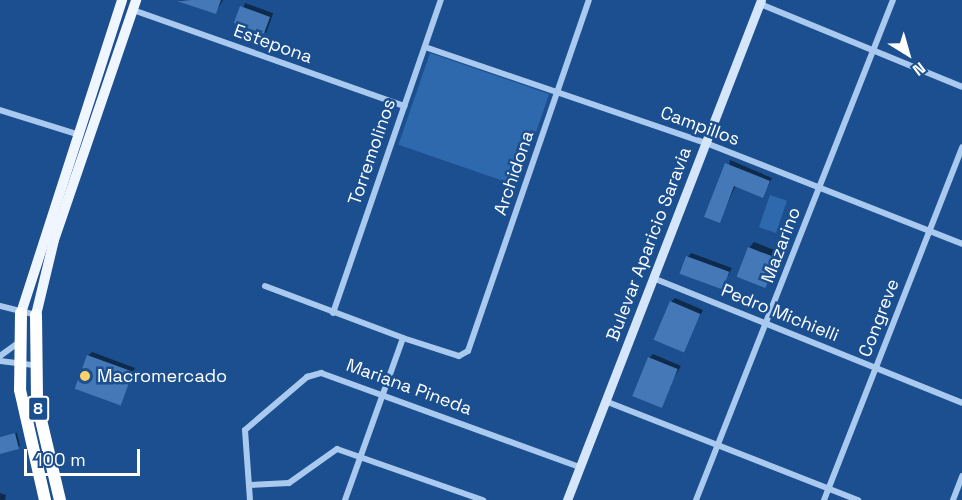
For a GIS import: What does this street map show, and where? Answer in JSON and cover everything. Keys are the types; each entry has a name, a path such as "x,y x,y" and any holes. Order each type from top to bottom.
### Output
{"highway":[{"name":"8","path":"21,313 18,367 25,417 45,500"},
{"name":"8","path":"36,315 34,365 39,414 60,500"}],"main road":[{"path":"21,313 76,134 122,0"},
{"path":"36,315 54,240 135,5"}],"street":[{"name":"Torremolinos","path":"333,313 441,0"},
{"name":"Archidona","path":"403,338 465,354 588,0"},
{"name":"Mazarino","path":"696,500 893,0"},
{"path":"761,2 873,52 962,87"},
{"name":"Bulevar Aparicio Saravia","path":"567,500 761,2"},
{"name":"Estepona","path":"135,5 404,106"},
{"name":"Campillos","path":"424,47 706,143 962,244"},
{"path":"0,110 90,137"},
{"name":"Congreve","path":"824,500 962,147"},
{"name":"Pedro Michielli","path":"653,278 962,403"},
{"path":"265,286 403,338 345,500"},
{"path":"0,306 36,315"},
{"path":"0,356 18,343"},
{"path":"0,361 18,367 34,365"},
{"name":"Mariana Pineda","path":"249,485 244,433 314,374 384,394 579,467"},
{"path":"606,401 858,500"},
{"path":"25,417 39,414"},
{"path":"250,500 249,485 289,483 334,450 360,455 483,500"},
{"path":"952,500 962,476"}],"shaded area":[{"path":"430,53 549,94 518,186 398,145"},
{"path":"770,195 787,201 776,233 759,227"}],"building":[{"path":"221,0 216,14 177,1"},
{"path":"240,6 270,17 264,34 234,23"},
{"path":"725,163 770,181 763,198 734,186 720,223 704,217"},
{"path":"748,247 777,258 765,288 737,277"},
{"path":"686,256 729,272 723,290 680,274"},
{"path":"670,301 700,314 684,353 654,340"},
{"path":"87,355 133,372 121,406 75,389"},
{"path":"648,357 678,369 662,408 632,396"},
{"path":"15,433 19,449 0,454 0,437"}],"place":[{"name":"Macromercado","path":"85,376"}]}
